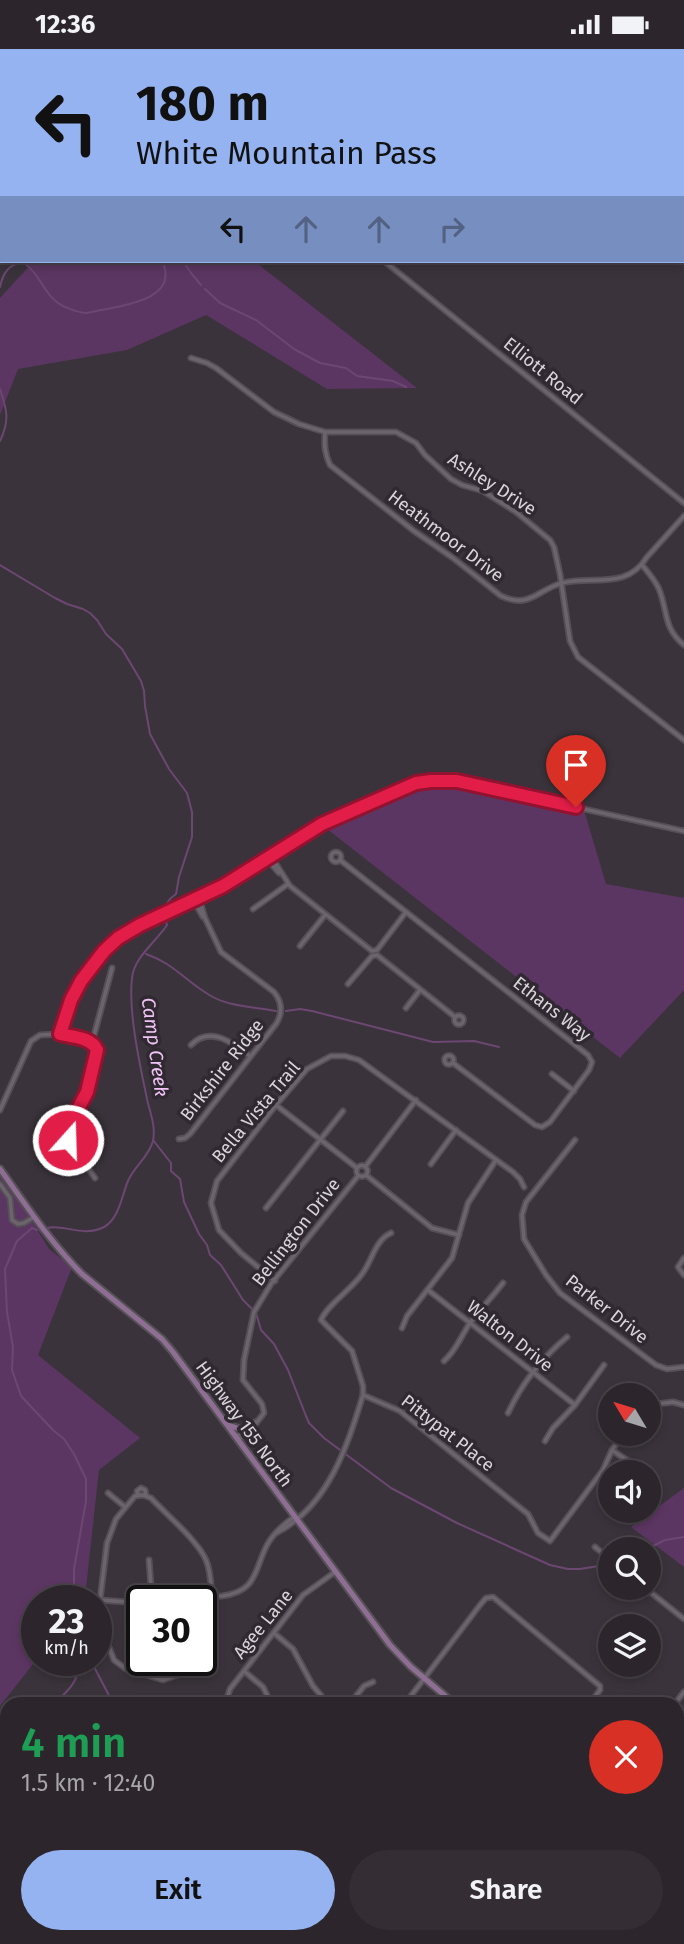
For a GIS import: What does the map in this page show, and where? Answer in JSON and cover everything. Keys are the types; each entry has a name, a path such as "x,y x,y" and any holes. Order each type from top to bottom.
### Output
{"main road":[{"name":"Highway 155 North","path":"0,1169 54,1244 82,1274 164,1342 395,1651 446,1697"},
{"path":"226,1424 236,1428 248,1427"}],"street":[{"name":"Elliott Road","path":"386,263 684,503"},
{"name":"Ashley Drive","path":"191,358 216,368 285,419 325,432 396,432 416,443 451,479 496,498 550,540 557,558 570,642 578,657 684,740"},
{"name":"Heathmoor Drive","path":"325,432 324,446 330,465 414,531 510,600 530,599 560,583 610,581 621,577 642,565 684,516"},
{"path":"642,565 659,590 672,633 684,645"},
{"path":"60,1034 77,987 99,957 124,934 234,880 322,824 416,783 457,781 684,831"},
{"path":"269,857 288,884 455,1017"},
{"name":"Ethans Way","path":"340,860 589,1056 592,1062 590,1069 549,1123 540,1126 453,1063"},
{"path":"253,909 288,884"},
{"name":"Birkshire Ridge","path":"179,1139 188,1136 278,1021 281,1012 279,1000 272,990 222,953 196,899"},
{"path":"348,984 406,912"},
{"path":"300,946 325,915"},
{"path":"92,1043 112,968"},
{"path":"406,1008 421,990"},
{"path":"0,1110 31,1041 40,1035 60,1034 92,1043 96,1046 97,1056 87,1092 69,1129 68,1140"},
{"path":"191,1045 201,1037 213,1036 232,1042 251,1056"},
{"name":"Bella Vista Trail","path":"275,1281 241,1253 219,1230 211,1203 217,1181 276,1105 307,1069 331,1056 359,1060 496,1160 520,1179 524,1187"},
{"path":"552,1074 574,1091"},
{"path":"365,1167 416,1100"},
{"path":"276,1105 357,1168"},
{"path":"266,1208 343,1111"},
{"path":"69,1129 61,1131 59,1135 68,1140 95,1178"},
{"path":"431,1164 456,1131"},
{"name":"Parker Drive","path":"575,1140 526,1202 522,1215 524,1239 553,1285 580,1310 656,1365 667,1369 684,1367"},
{"path":"402,1328 407,1316 452,1258 468,1203 496,1160"},
{"path":"357,1168 361,1165 365,1167"},
{"path":"365,1167 368,1171 366,1175"},
{"path":"357,1168 358,1175 366,1175"},
{"name":"Bellington Drive","path":"257,1421 264,1413 264,1408 243,1380 244,1360 254,1311 358,1175"},
{"path":"366,1175 432,1227 459,1235"},
{"path":"0,1184 10,1198 12,1220 18,1224 34,1217"},
{"path":"217,1596 232,1594 249,1583 258,1571 268,1543 315,1500 333,1476 346,1447 363,1395 363,1386 352,1352 321,1320 329,1308 356,1282 384,1236 391,1233"},
{"path":"684,1258 678,1267 684,1275"},
{"path":"444,1361 452,1355 470,1323 503,1283"},
{"name":"Walton Drive","path":"428,1290 575,1405"},
{"path":"508,1413 517,1394 533,1372 567,1337"},
{"path":"545,1441 604,1365"},
{"name":"Pittypat Place","path":"363,1395 400,1411 528,1514 538,1533 549,1541 603,1470 612,1450"},
{"path":"662,1403 673,1402 684,1405"},
{"path":"237,1439 257,1421"},
{"path":"237,1439 250,1431 257,1421"},
{"path":"615,1446 612,1450 628,1460"},
{"path":"108,1493 125,1507"},
{"path":"102,1585 107,1543 114,1523 138,1495 146,1495 203,1554 209,1569 211,1585"},
{"path":"149,1560 151,1585"},
{"name":"Agee Lane","path":"228,1697 230,1689 303,1595 335,1572"},
{"path":"410,1697 486,1598 492,1597 600,1686 595,1697"},
{"path":"660,1600 684,1619"},
{"path":"274,1633 292,1649 322,1697"},
{"path":"112,1655 126,1668"},
{"path":"244,1671 263,1687 268,1697"},
{"path":"148,1676 163,1680 174,1676"},
{"path":"355,1697 364,1686 373,1682"}],"shaded area":[{"path":"32,263 257,263 417,388 327,389 206,315 127,350 18,369 0,415 0,298"},
{"path":"427,773 460,785 584,810 606,884 684,898 684,990 620,1058 322,825"},
{"path":"0,1171 49,1249 72,1267 38,1355 140,1438 99,1470 86,1585 21,1585 21,1676 24,1676 7,1697 0,1697"},
{"path":"684,1488 684,1567 661,1550 661,1537 644,1537 631,1527 636,1523 661,1523 661,1505"}],"waterway":[{"path":"0,287 8,270 14,265 24,263"},
{"path":"24,263 52,298 65,307 83,313 129,304 150,296 164,283 166,273 163,263"},
{"path":"184,263 201,285"},
{"path":"205,289 220,303 256,320 294,349 320,363 346,368 357,376 393,381 406,387"},
{"path":"0,389 6,415 0,441"},
{"name":"Camp Creek","path":"0,565 55,598 90,613 122,649 141,681 150,734 169,769 187,793 192,812 192,837 176,894 165,908 167,925 141,956 132,978 135,1039 153,1125 151,1147 128,1181 117,1213 104,1227 88,1231 47,1228"},
{"path":"146,954 165,963 218,1000 276,1011"},
{"path":"286,1011 312,1011 433,1042 474,1041 499,1047"},
{"path":"153,1140 171,1163 171,1171 180,1179 184,1202 210,1255 221,1265 243,1300 256,1313 261,1330 274,1344 288,1370 309,1423 324,1438 391,1488 457,1523 550,1565 568,1569 598,1566"},
{"name":"Camp Creek","path":"37,1230 32,1228 17,1241 5,1269 7,1312 13,1347 12,1370 21,1396 64,1439 86,1479 86,1501 74,1569 74,1585"},
{"path":"661,1542 684,1537"},
{"name":"Camp Creek","path":"62,1697 76,1676"},
{"path":"99,1676 110,1697"}],"route":[{"path":"68,1140 70,1124 91,1080 97,1050 90,1041 60,1034 71,1000 81,981 104,951 124,934 223,886 322,824 416,783 457,781 576,807"}]}
